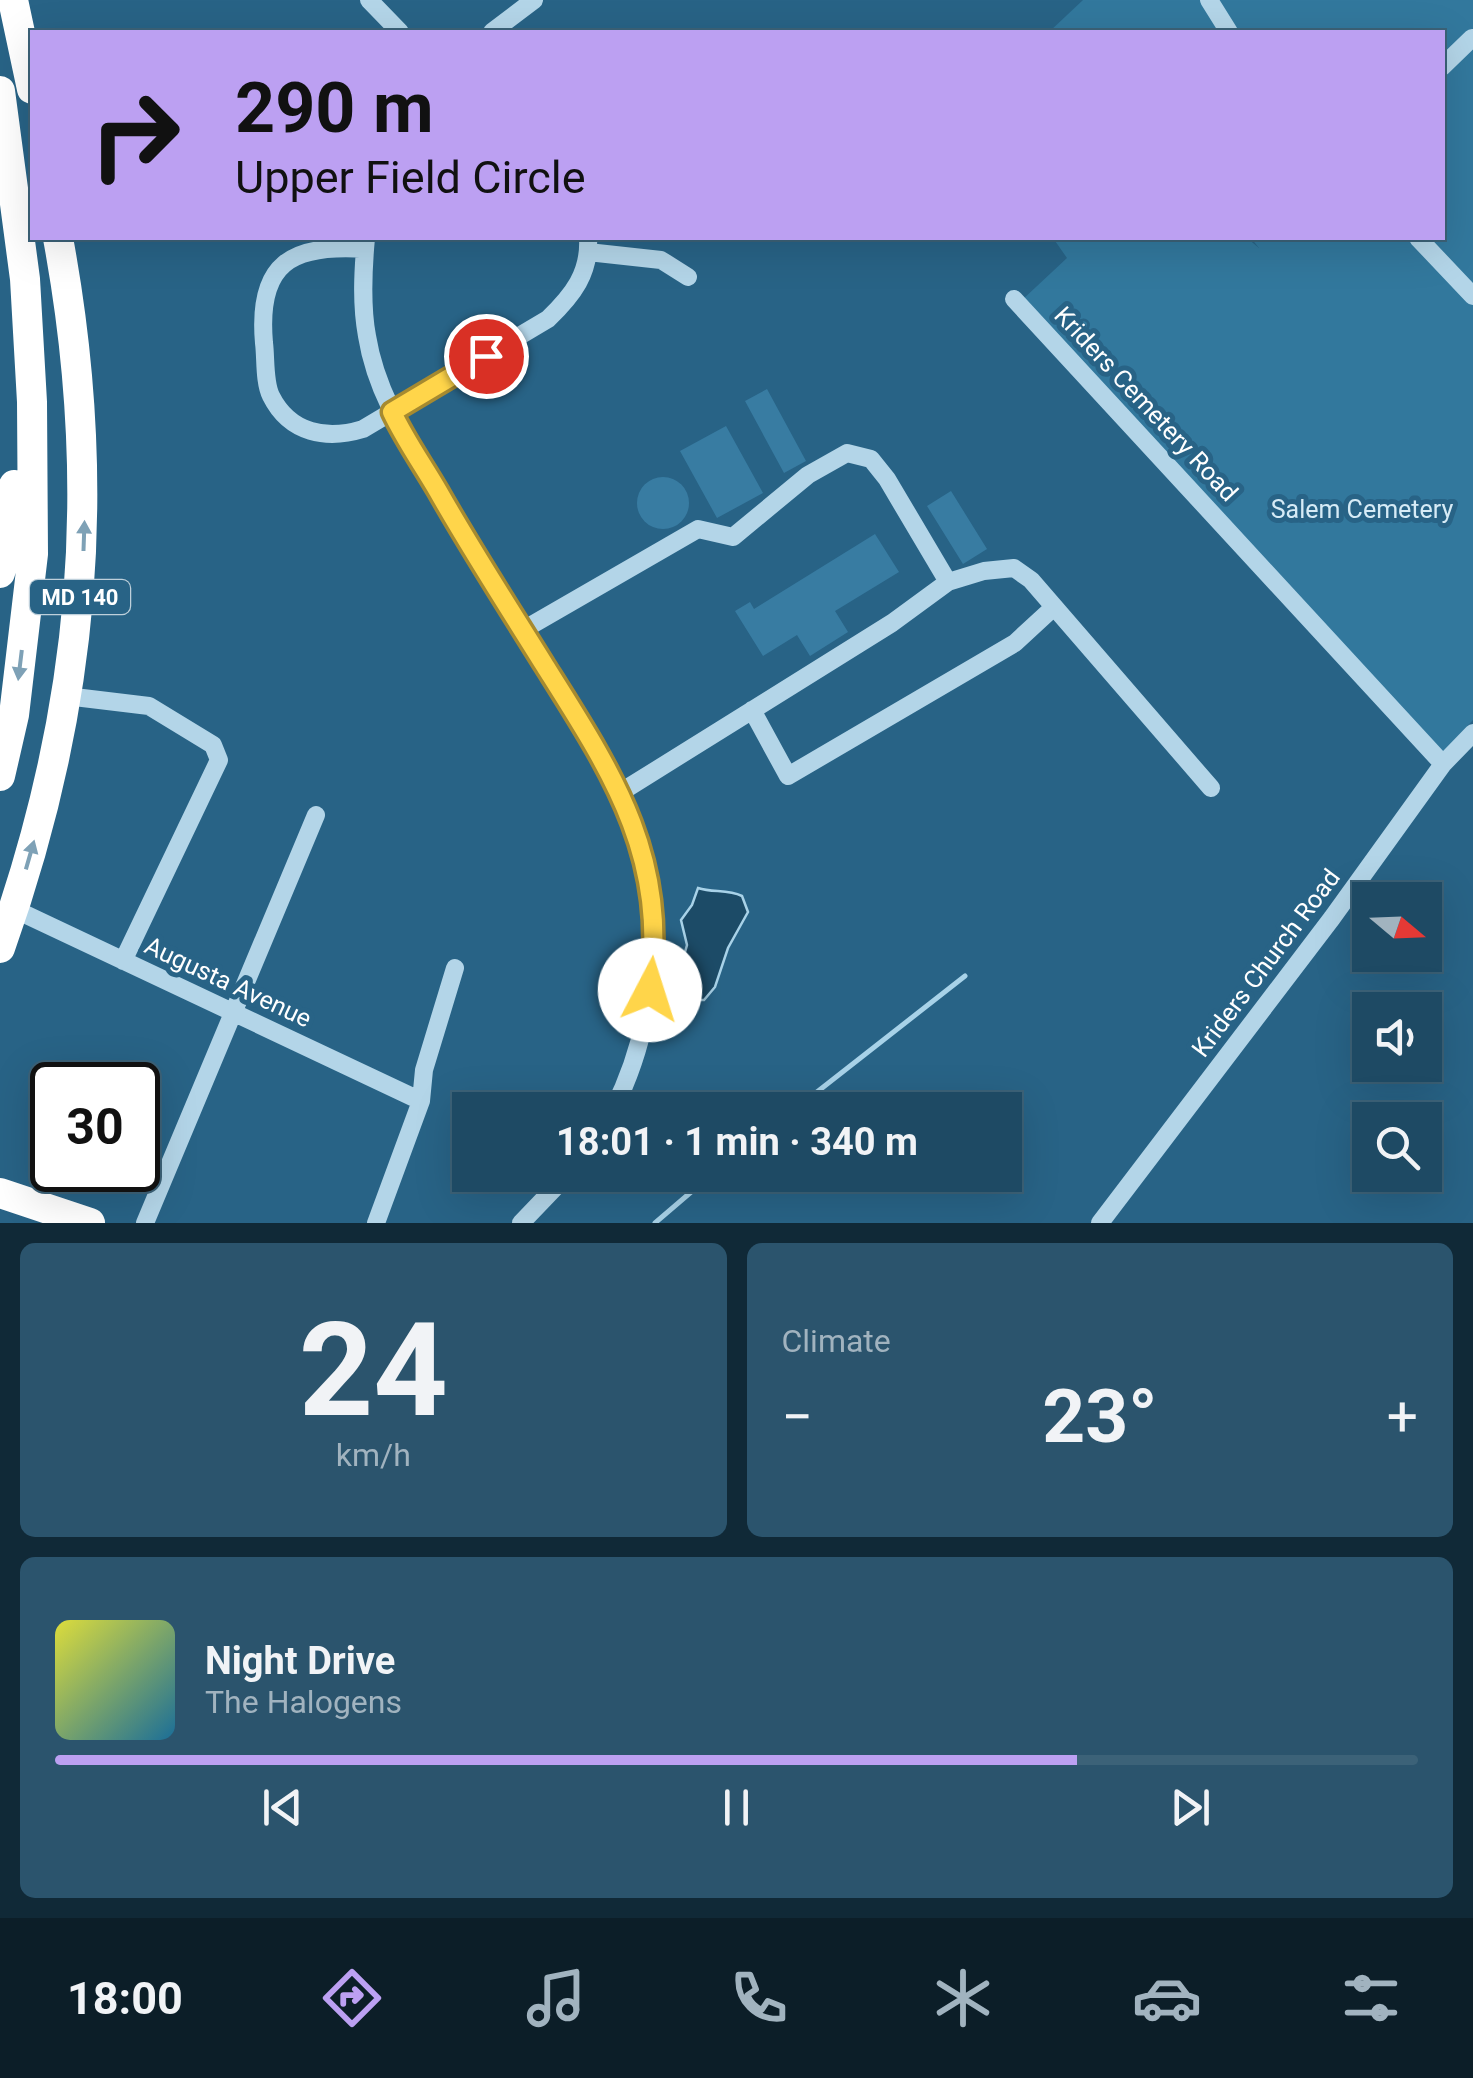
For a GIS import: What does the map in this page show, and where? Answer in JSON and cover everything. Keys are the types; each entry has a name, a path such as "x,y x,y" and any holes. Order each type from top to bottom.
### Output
{"highway":[{"path":"12,0 30,80"},
{"name":"MD 140","path":"0,90 25,279 32,402 33,554 14,714 0,776"},
{"path":"0,148 16,379 13,506 10,540 0,573"},
{"name":"MD 140","path":"0,948 40,819 78,618 85,514 73,341 58,240"},
{"path":"0,1193 39,1215 90,1223"}],"street":[{"path":"368,0 398,30"},
{"path":"495,30 534,0"},
{"path":"1209,0 1228,30"},
{"path":"1445,64 1472,38"},
{"path":"1420,240 1473,296"},
{"path":"621,1092 640,1045 652,968 654,932 642,854 621,792 466,542 392,412 366,337 362,282 365,243 321,246 298,254 277,270 265,292 262,317 269,394 284,413 302,426 338,437 392,412 548,319 572,296 583,275 588,244 661,260 688,277"},
{"name":"Kriders Cemetery Road","path":"1014,298 1443,764"},
{"path":"523,630 698,529 733,537 808,476 846,453 872,459 948,582"},
{"path":"621,792 892,623 948,582 984,571 1014,568 1031,580 1211,788"},
{"path":"752,710 788,776 1016,643 1054,606"},
{"path":"66,696 149,706 213,745 219,760 123,961"},
{"name":"Kriders Church Road","path":"1100,1223 1332,918 1443,764 1473,733"},
{"path":"144,1223 316,816"},
{"name":"Augusta Avenue","path":"14,909 421,1101"},
{"path":"376,1223 421,1101 424,1070 455,968"},
{"path":"521,1223 551,1192"}],"green space":[{"name":"Salem Cemetery","path":"1083,0 1473,0 1473,720 1442,753 1021,301 1067,258 1054,240 1249,240 1259,248 1253,240 1445,240 1445,30 1051,30"}],"shaded area":[{"path":"698,888 742,896 748,912 728,948 715,987 704,1000 692,1000 679,974 687,945 681,920"}],"building":[{"path":"767,389 806,461 784,473 745,401"},
{"path":"726,426 763,493 717,518 680,451"},
{"path":"663,477 682,484 689,503 682,522 663,529 644,522 637,503 644,484"},
{"path":"951,491 987,549 963,564 927,506"},
{"path":"875,534 899,572 835,611 848,632 810,656 797,635 763,656 735,611 750,602 754,609"}],"waterway":[{"path":"817,1092 965,976"},
{"path":"655,1223 691,1192"}],"route":[{"path":"486,356 392,412 466,542 617,784 642,854 650,899 654,932 650,990"}]}
